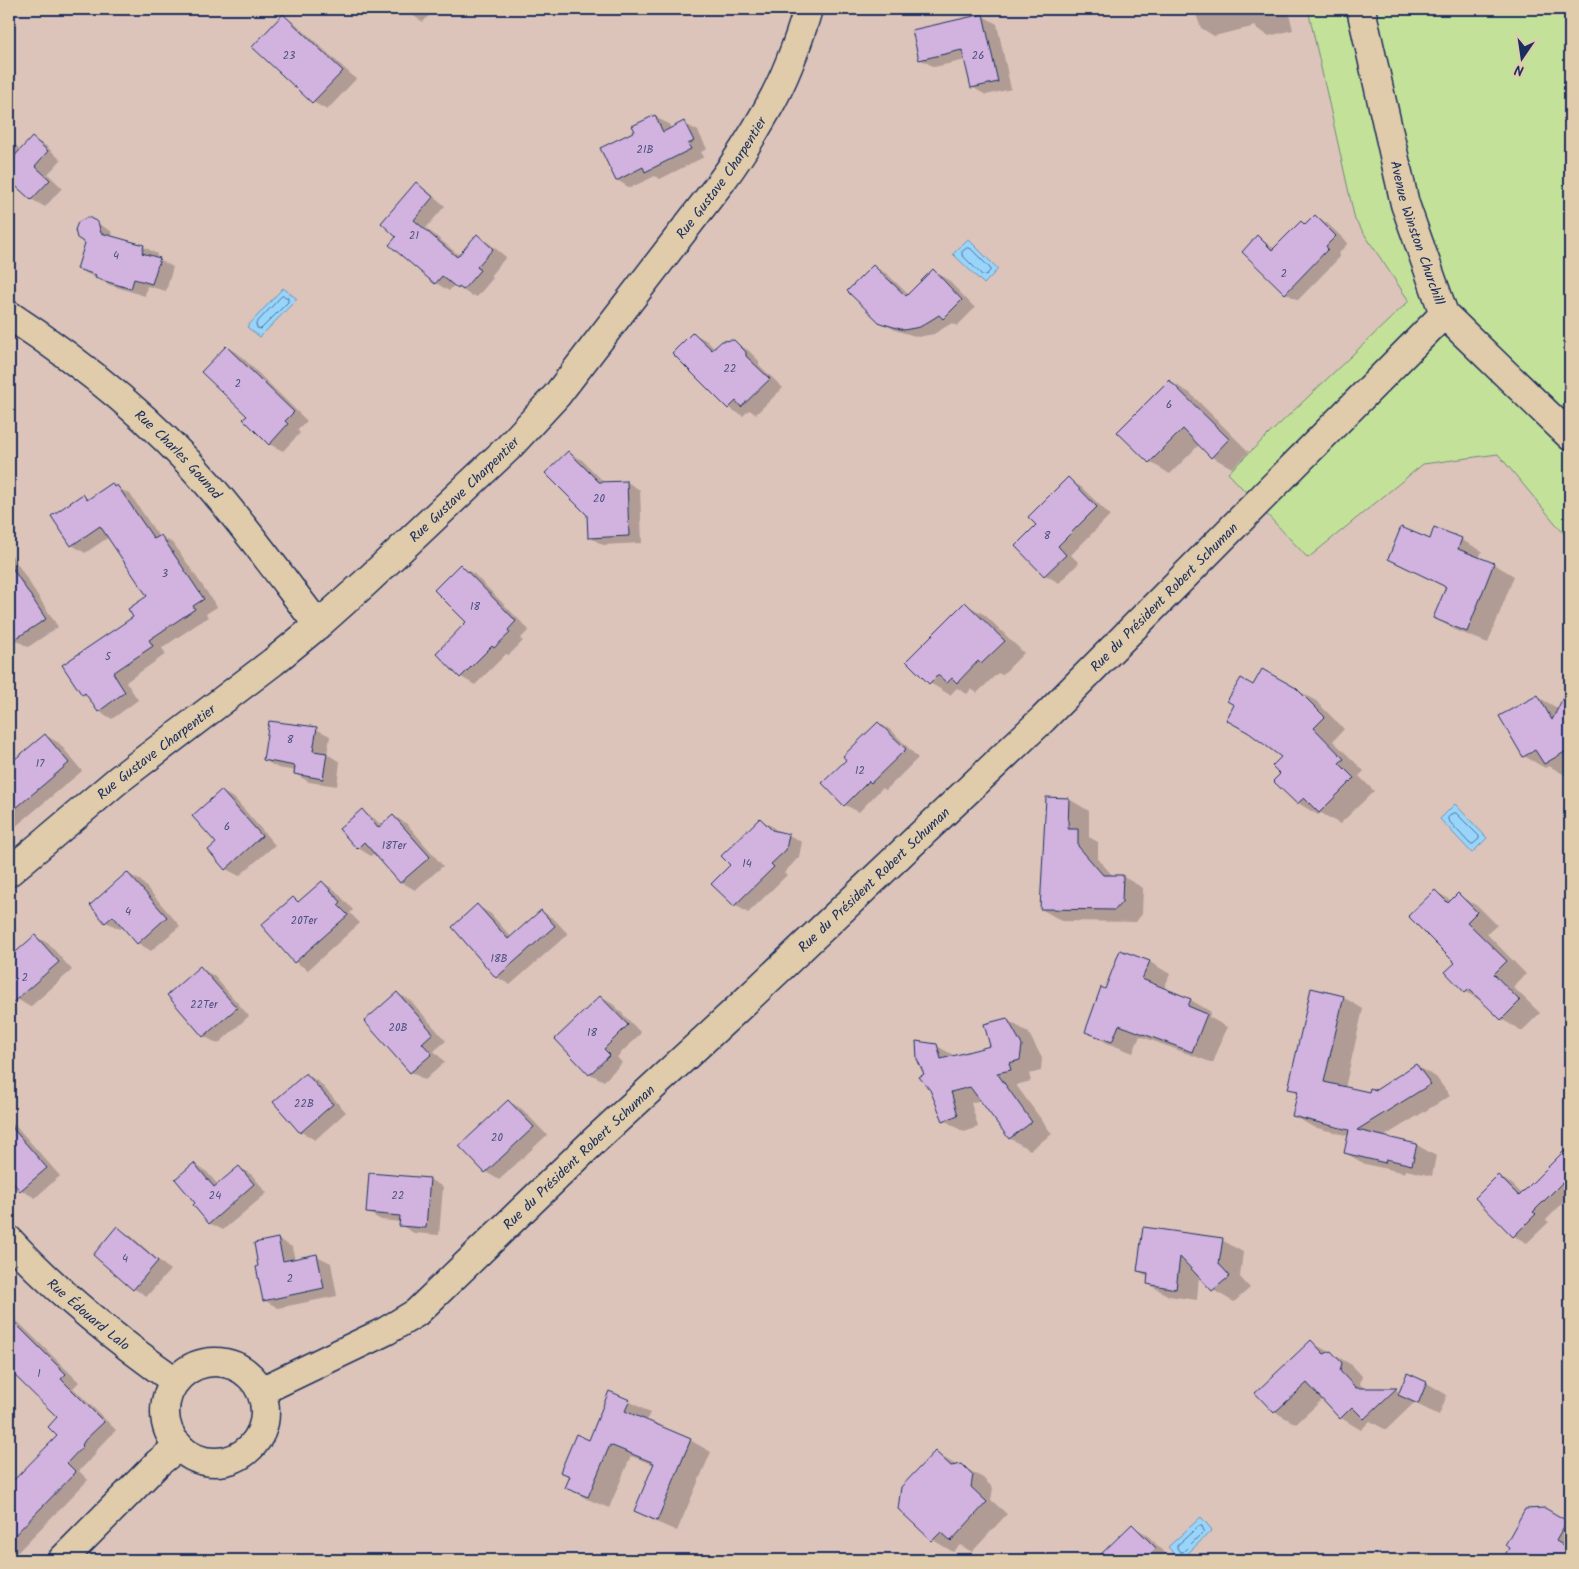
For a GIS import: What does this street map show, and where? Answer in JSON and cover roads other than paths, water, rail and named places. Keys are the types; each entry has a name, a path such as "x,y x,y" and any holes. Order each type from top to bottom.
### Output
{"street":[{"name":"Rue Gustave Charpentier","path":"9,872 118,780 273,662 318,625 508,448 543,412 740,156 774,97 808,9"},
{"name":"Avenue Winston Churchill","path":"1360,9 1405,204 1444,314 1570,436"},
{"name":"Rue du Président Robert Schuman","path":"261,1390 386,1331 416,1313 594,1141 733,1013 1044,719 1444,314"},
{"name":"Rue Charles Gounod","path":"9,315 94,377 123,400 160,434 208,484 318,625"},
{"name":"Rue Édouard Lalo","path":"9,1240 54,1287 84,1313 175,1381"},
{"path":"220,1362 241,1368 253,1378 261,1390 264,1398 265,1414 262,1429 255,1442 244,1453 222,1462 206,1461 191,1456 179,1446 169,1432 165,1415 167,1397 175,1381 185,1371 198,1364 220,1362"},
{"path":"62,1560 158,1463 179,1446"}],"water":[{"path":"968,239 998,269 984,284 953,254"},
{"path":"283,288 297,299 260,337 247,327"},
{"path":"1455,804 1487,838 1472,853 1440,819"},
{"path":"1201,1517 1212,1530 1181,1560 1168,1547"}]}
